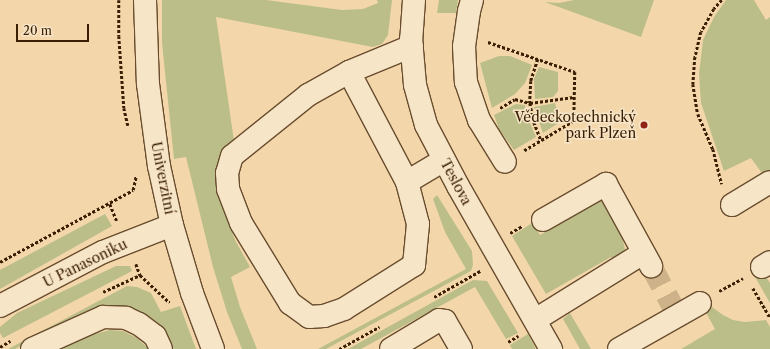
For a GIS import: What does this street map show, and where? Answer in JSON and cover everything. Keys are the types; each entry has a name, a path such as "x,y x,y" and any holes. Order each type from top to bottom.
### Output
{"street":[{"name":"Univerzitní","path":"145,0 148,84 159,166 172,225 192,293 213,349"},
{"name":"Teslova","path":"414,0 412,46 415,85 426,125 444,160 551,349"},
{"path":"472,0 464,46 466,82 479,120 505,162"},
{"path":"349,72 407,182 418,224 414,265 344,309 324,316 309,317 290,303 241,223 228,189 227,173 232,156 308,95 349,72 412,46"},
{"path":"407,182 444,160"},
{"path":"732,205 770,182"},
{"path":"534,320 647,259 606,184 543,220"},
{"name":"U Panasoniku","path":"0,306 103,252 172,225"},
{"path":"619,349 675,311 700,303"},
{"path":"32,349 103,317 126,318 139,324 155,336 161,349"},
{"path":"391,349 439,320 445,321 461,349"}],"path":[{"path":"722,0 714,9 701,32 693,84 698,114 713,149 720,178 732,205"},
{"path":"466,35 575,72 574,120 505,162"},
{"path":"538,59 531,81 530,104 534,122 542,140"},
{"path":"479,120 515,99 530,104 574,97"},
{"path":"0,262 110,204"},
{"path":"700,303 759,268 770,317"}],"green space":[{"path":"162,0 266,0 342,10 363,9 378,3 377,0 392,0 388,35 382,44 373,47 216,17 234,141 220,157 216,171 221,200 235,240 250,267 231,277 240,307 257,349 242,349 227,312 213,267 186,157 174,159 162,43"},
{"path":"439,0 458,0 456,13 437,13"},
{"path":"574,0 654,0 641,37 545,2 559,3"},
{"path":"726,0 754,0 766,20 770,17 770,172 764,176 751,158 724,171 701,103 699,74 703,40 714,17"},
{"path":"499,56 510,56 532,65 525,83 515,94 492,108 480,63"},
{"path":"539,67 558,72 558,91 553,97 535,99 534,79"},
{"path":"555,103 560,122 543,133 534,107"},
{"path":"516,104 525,105 527,116 536,137 514,150 499,129 494,115"},
{"path":"437,195 472,251 473,265 471,271 326,349 318,349 466,269 445,232 433,199"},
{"path":"601,199 622,237 625,249 615,262 611,257 546,294 512,236 532,223 540,235"},
{"path":"105,214 112,226 0,289 0,270"},
{"path":"116,266 130,266 132,271 3,338 0,333 0,327 17,313"},
{"path":"763,273 770,283 770,303 755,277"},
{"path":"473,280 487,281 518,333 506,339 475,287 361,349 348,349"},
{"path":"127,286 137,287 151,293 161,312 180,306 196,349 172,349 97,308 83,313 15,349 8,349"},
{"path":"708,304 733,320 745,322 766,320 770,327 770,349 681,349 715,329 703,307"},
{"path":"570,313 591,349 580,349 563,319"},
{"path":"110,330 123,331 137,338 149,349 62,349 87,336"},
{"path":"528,334 536,349 512,349 510,345"}],"tunnel":[{"path":"651,266 673,307"}],"place":[{"name":"Vědeckotechnický park Plzeň","path":"644,125"}]}
